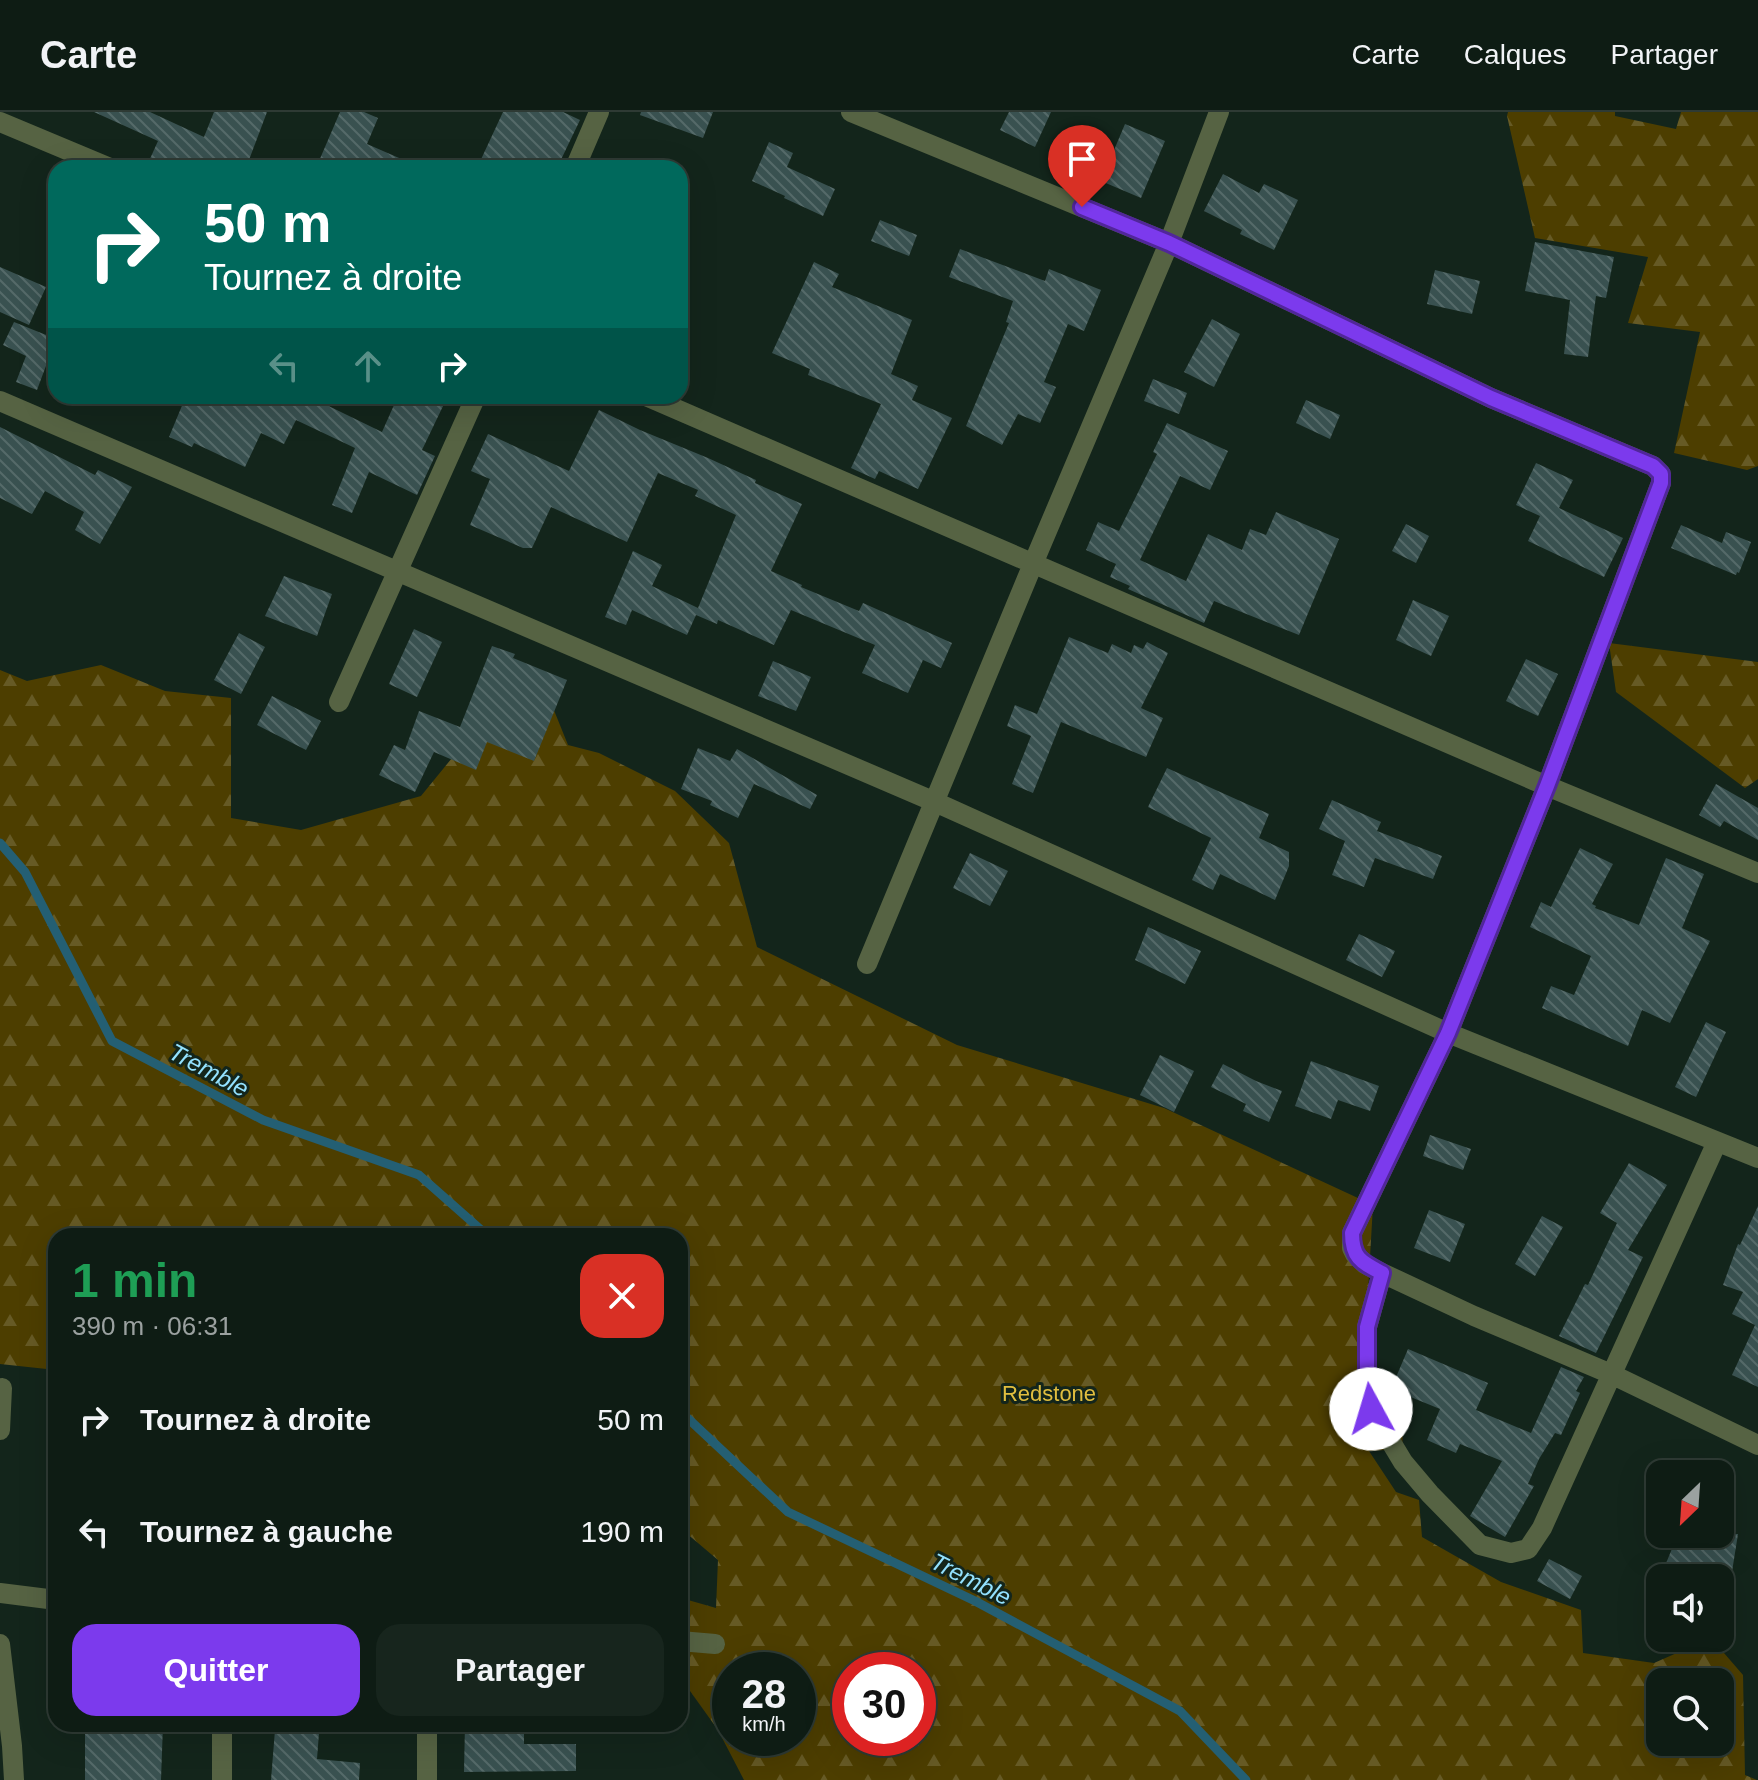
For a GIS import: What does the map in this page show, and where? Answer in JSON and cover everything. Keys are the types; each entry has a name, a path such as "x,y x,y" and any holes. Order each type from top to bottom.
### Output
{"street":[{"path":"578,160 599,112"},
{"path":"851,112 1169,243 1491,398 1653,466 1661,474 1661,483 1547,786 1448,1033 1352,1233 1352,1248 1365,1264 1382,1273 1611,1374 1758,1445"},
{"path":"867,964 1169,243 1219,112"},
{"path":"0,122 91,160"},
{"path":"0,401 935,802 1448,1033 1758,1158"},
{"path":"339,702 472,404"},
{"path":"664,404 1547,786 1758,873"},
{"path":"1382,1273 1367,1327 1367,1390 1371,1409 1403,1462 1480,1545 1511,1553 1528,1549 1542,1528 1717,1142"},
{"path":"0,1430 2,1388"},
{"path":"0,1593 48,1599"},
{"path":"688,1642 715,1644"},
{"path":"0,1644 14,1780"},
{"path":"222,1732 222,1780"},
{"path":"427,1732 427,1780"}],"green space":[{"path":"1508,112 1615,112 1615,116 1676,129 1681,112 1758,112 1758,466 1747,470 1674,453 1700,332 1628,323 1648,257 1535,238"},
{"path":"1609,643 1758,662 1758,779 1745,788 1616,692"},
{"name":"Redstone","path":"101,665 165,691 231,698 231,818 301,830 421,796 505,693 545,688 568,745 599,753 675,791 729,843 757,947 957,1045 1164,1108 1373,1205 1365,1345 1356,1404 1404,1413 1402,1449 1369,1451 1396,1492 1419,1500 1422,1537 1501,1582 1581,1610 1583,1653 1654,1663 1679,1652 1723,1652 1743,1675 1745,1775 1757,1780 744,1780 732,1756 816,1756 816,1652 712,1652 712,1722 688,1688 688,1600 716,1608 718,1560 688,1535 688,1228 48,1228 48,1369 0,1364 0,670 27,681"}],"building":[{"path":"94,112 150,112 204,137 214,112 267,112 249,160 149,160 158,141"},
{"path":"340,112 364,112 378,118 367,144 404,160 319,160"},
{"path":"503,112 563,112 580,120 561,160 481,160"},
{"path":"641,112 713,112 703,138 640,115"},
{"path":"1009,112 1051,112 1035,147 1000,130"},
{"path":"1125,124 1165,141 1141,198 1101,181"},
{"path":"769,142 793,153 787,167 835,189 823,216 752,181"},
{"path":"1223,174 1259,193 1264,184 1298,200 1274,250 1240,234 1242,230 1204,211"},
{"path":"880,220 917,235 909,256 871,241"},
{"path":"1535,242 1614,257 1606,298 1596,296 1588,357 1564,354 1570,300 1525,291"},
{"path":"960,249 1045,281 1049,269 1101,290 1084,331 1068,324 1044,382 1056,387 1040,423 1018,414 1002,445 966,426 1009,323 1006,322 1013,301 949,277"},
{"path":"814,262 839,274 832,287 912,320 891,374 918,386 912,400 952,418 918,489 879,471 875,479 851,468 881,404 808,375 810,369 772,353"},
{"path":"0,267 46,287 29,325 0,312"},
{"path":"1435,270 1480,281 1472,314 1427,304"},
{"path":"1212,319 1240,334 1214,387 1184,372"},
{"path":"14,322 48,336 48,360 37,390 16,382 26,356 3,345"},
{"path":"1153,379 1187,393 1179,414 1144,401"},
{"path":"1306,400 1340,415 1330,439 1296,423"},
{"path":"183,404 324,404 382,432 394,404 444,404 422,450 435,456 417,495 369,472 352,513 332,505 355,448 296,420 284,444 261,433 245,467 194,443 192,447 169,437"},
{"path":"599,410 756,480 755,483 802,504 771,571 859,611 863,603 952,643 941,668 923,660 908,693 862,673 875,645 791,610 774,645 718,620 717,624 696,615 687,635 632,610 626,625 605,617 633,551 662,565 652,586 698,608 736,515 695,496 698,490 658,473 627,542 551,507 532,548 523,548 470,525 490,479 471,471 488,434 569,471"},
{"path":"1167,423 1228,451 1210,490 1180,476 1140,560 1186,581 1208,534 1242,550 1250,529 1266,535 1276,512 1339,539 1299,635 1214,601 1204,623 1128,589 1130,586 1110,577 1116,564 1086,550 1098,522 1119,531 1157,454 1153,452"},
{"path":"0,427 95,475 98,470 132,487 100,544 75,530 84,512 45,491 32,514 0,498"},
{"path":"1536,463 1573,480 1559,508 1623,538 1604,577 1528,541 1540,516 1516,505"},
{"path":"1406,524 1429,536 1416,563 1392,551"},
{"path":"1681,525 1722,543 1726,532 1751,542 1739,573 1736,575 1671,548"},
{"path":"284,576 332,594 317,636 265,616"},
{"path":"1413,600 1449,616 1431,656 1396,640"},
{"path":"414,629 442,642 417,697 389,684"},
{"path":"239,633 265,647 241,694 214,680"},
{"path":"1069,637 1108,653 1112,644 1131,653 1134,645 1143,649 1147,642 1168,653 1141,708 1163,718 1146,757 1061,722 1033,793 1012,784 1031,736 1007,726 1015,705 1037,714"},
{"path":"492,646 567,680 534,761 487,742 476,770 434,752 415,792 379,775 394,745 405,750 419,711 460,727"},
{"path":"1526,659 1558,674 1538,716 1506,701"},
{"path":"773,661 811,677 796,711 758,696"},
{"path":"272,696 321,721 306,750 257,725"},
{"path":"698,748 730,761 737,749 817,795 810,809 754,784 738,818 710,805 712,801 681,789"},
{"path":"1167,768 1269,814 1259,838 1289,852 1289,866 1275,900 1220,874 1213,890 1192,880 1211,838 1148,807"},
{"path":"1716,784 1758,808 1758,840 1724,821 1720,827 1699,815"},
{"path":"1332,800 1381,822 1377,831 1442,856 1433,879 1375,858 1364,887 1332,875 1345,841 1319,829"},
{"path":"1580,848 1613,864 1592,904 1595,908 1639,925 1666,858 1704,874 1682,928 1710,941 1670,1023 1642,1010 1628,1046 1542,1008 1551,986 1574,995 1591,956 1530,927 1541,902 1551,907"},
{"path":"970,853 1008,871 990,906 953,888"},
{"path":"1148,927 1201,951 1185,984 1135,960"},
{"path":"1359,934 1395,951 1382,977 1346,960"},
{"path":"1706,1022 1726,1032 1696,1097 1675,1087"},
{"path":"1160,1055 1194,1071 1174,1112 1140,1095"},
{"path":"1311,1061 1379,1086 1370,1111 1338,1100 1331,1119 1295,1106"},
{"path":"1223,1064 1282,1091 1269,1122 1243,1111 1246,1104 1211,1087"},
{"path":"1430,1135 1471,1149 1463,1170 1423,1156"},
{"path":"1629,1163 1667,1185 1628,1250 1643,1257 1596,1353 1559,1336 1585,1284 1588,1285 1617,1223 1600,1213"},
{"path":"1758,1206 1758,1387 1732,1375 1755,1325 1732,1314 1743,1292 1723,1285 1738,1244"},
{"path":"1429,1210 1465,1224 1450,1262 1414,1248"},
{"path":"1542,1216 1563,1227 1535,1276 1515,1264"},
{"path":"1408,1349 1488,1383 1476,1410 1531,1433 1561,1367 1584,1377 1561,1435 1555,1433 1539,1459 1528,1484 1534,1486 1505,1537 1470,1516 1502,1461 1460,1444 1456,1453 1427,1440 1440,1409 1391,1389"},
{"path":"1734,1534 1738,1534 1733,1564 1666,1564 1672,1548 1734,1548"},
{"path":"1549,1559 1582,1576 1570,1599 1537,1581"},
{"path":"85,1732 163,1732 161,1780 85,1780"},
{"path":"275,1732 319,1733 317,1759 360,1763 359,1780 271,1780"},
{"path":"465,1732 524,1732 524,1744 576,1744 576,1771 464,1772"}],"waterway":[{"name":"Tremble","path":"0,843 25,872 112,1041 263,1120 419,1175 479,1228"},
{"name":"Tremble","path":"688,1418 788,1512 975,1601 1180,1711 1246,1780"}],"route":[{"path":"1082,207 1169,243 1491,398 1653,466 1661,474 1661,483 1547,786 1448,1033 1352,1233 1355,1254 1365,1264 1382,1273 1367,1327 1367,1390 1371,1409"}]}
